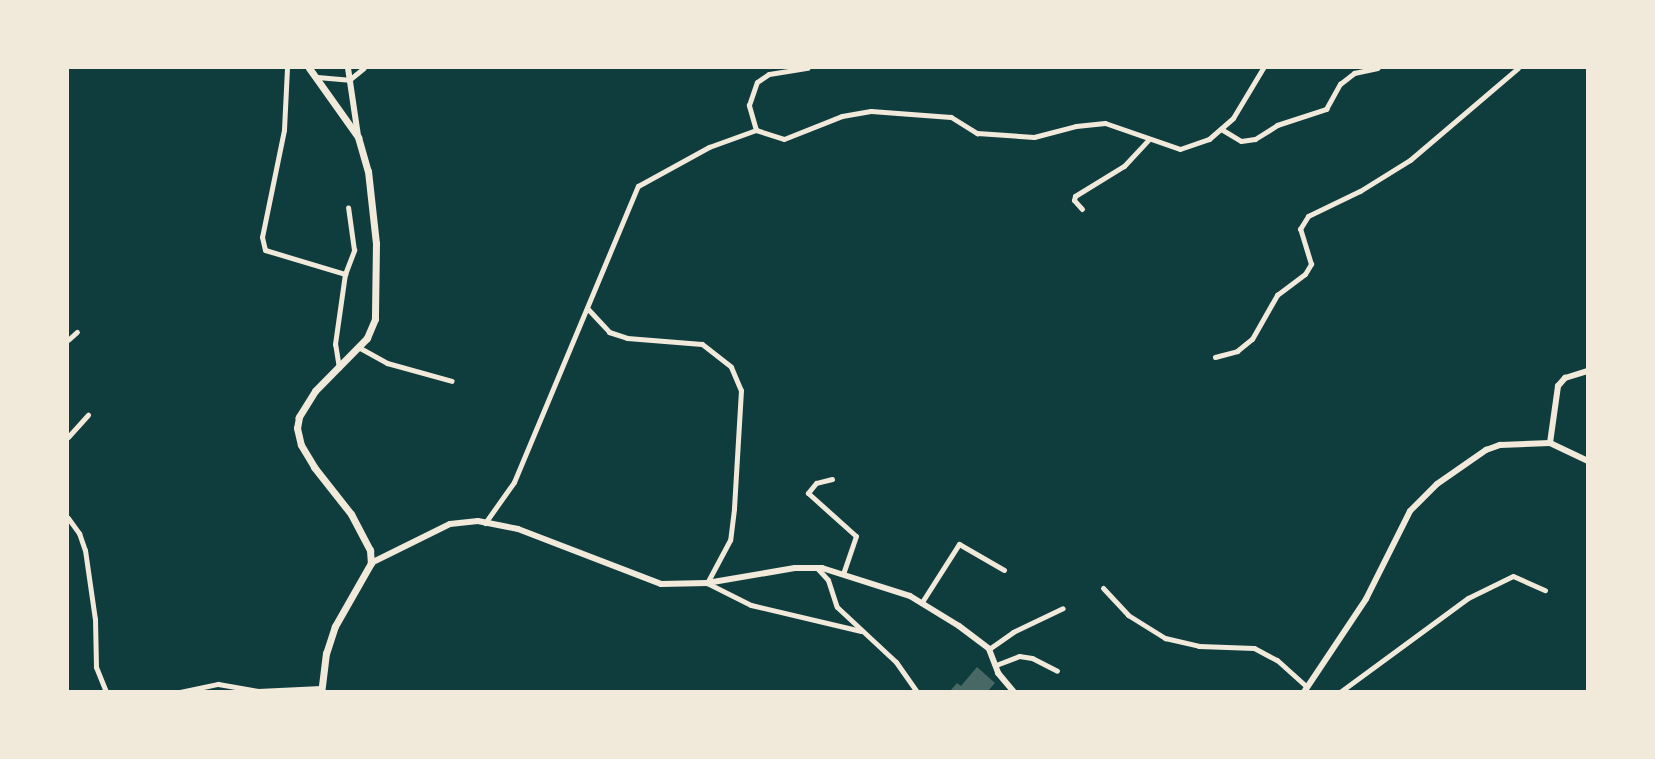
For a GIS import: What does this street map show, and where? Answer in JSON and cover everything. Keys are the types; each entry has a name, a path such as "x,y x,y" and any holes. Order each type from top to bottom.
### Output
{"main road":[{"path":"309,68 358,137 368,171 376,243 375,319 360,348 340,370 315,391 299,417 297,428 301,445 314,467 365,537 370,563 335,626 321,690"}],"street":[{"path":"287,68 284,130 262,237 265,250 345,274"},
{"path":"348,68 358,137"},
{"path":"317,77 349,80 364,68"},
{"path":"756,130 749,105 757,82 769,74 808,68"},
{"path":"485,523 514,482 638,186 709,147 756,130 784,139 842,116 871,111 951,117 977,133 1034,137 1076,126 1105,123 1148,140 1180,149 1209,139 1233,118 1263,68"},
{"path":"1221,129 1240,141 1255,139 1277,125 1326,109 1340,84 1354,73 1377,68"},
{"path":"1215,357 1237,351 1252,339 1277,295 1305,274 1311,264 1300,229 1308,216 1360,191 1410,160 1518,68"},
{"path":"1082,209 1074,200 1075,196 1124,166 1148,140"},
{"path":"340,370 335,344 345,274 354,250 348,207"},
{"path":"587,308 609,332 627,338 702,344 731,367 741,390 734,509 730,540 707,583"},
{"path":"68,340 77,332"},
{"path":"360,348 387,363 452,381"},
{"path":"1550,443 1558,386 1565,378 1587,371"},
{"path":"68,437 88,415"},
{"path":"1103,588 1128,615 1165,638 1199,645 1254,648 1277,660 1306,689 1366,599 1387,550 1421,498 1486,450 1500,445 1550,443 1587,461"},
{"path":"832,479 816,483 808,493 856,536 843,574"},
{"path":"68,518 80,533 85,550 95,619 96,667 106,692"},
{"path":"370,563 450,524 485,523 518,529 661,584 707,583 795,568 817,568 843,574 922,602 976,636 989,649 996,665 1014,692"},
{"path":"922,602 959,544 1004,570"},
{"path":"817,568 828,580 837,607 896,662 917,692"},
{"path":"1340,692 1468,598 1513,576 1545,590"},
{"path":"707,583 751,605 861,631"},
{"path":"989,649 1013,632 1063,608"},
{"path":"996,665 1019,656 1032,658 1057,672"},
{"path":"180,692 218,684 258,691 321,690"}],"building":[{"path":"977,667 995,683 987,692 951,690 957,683 961,686"}]}
